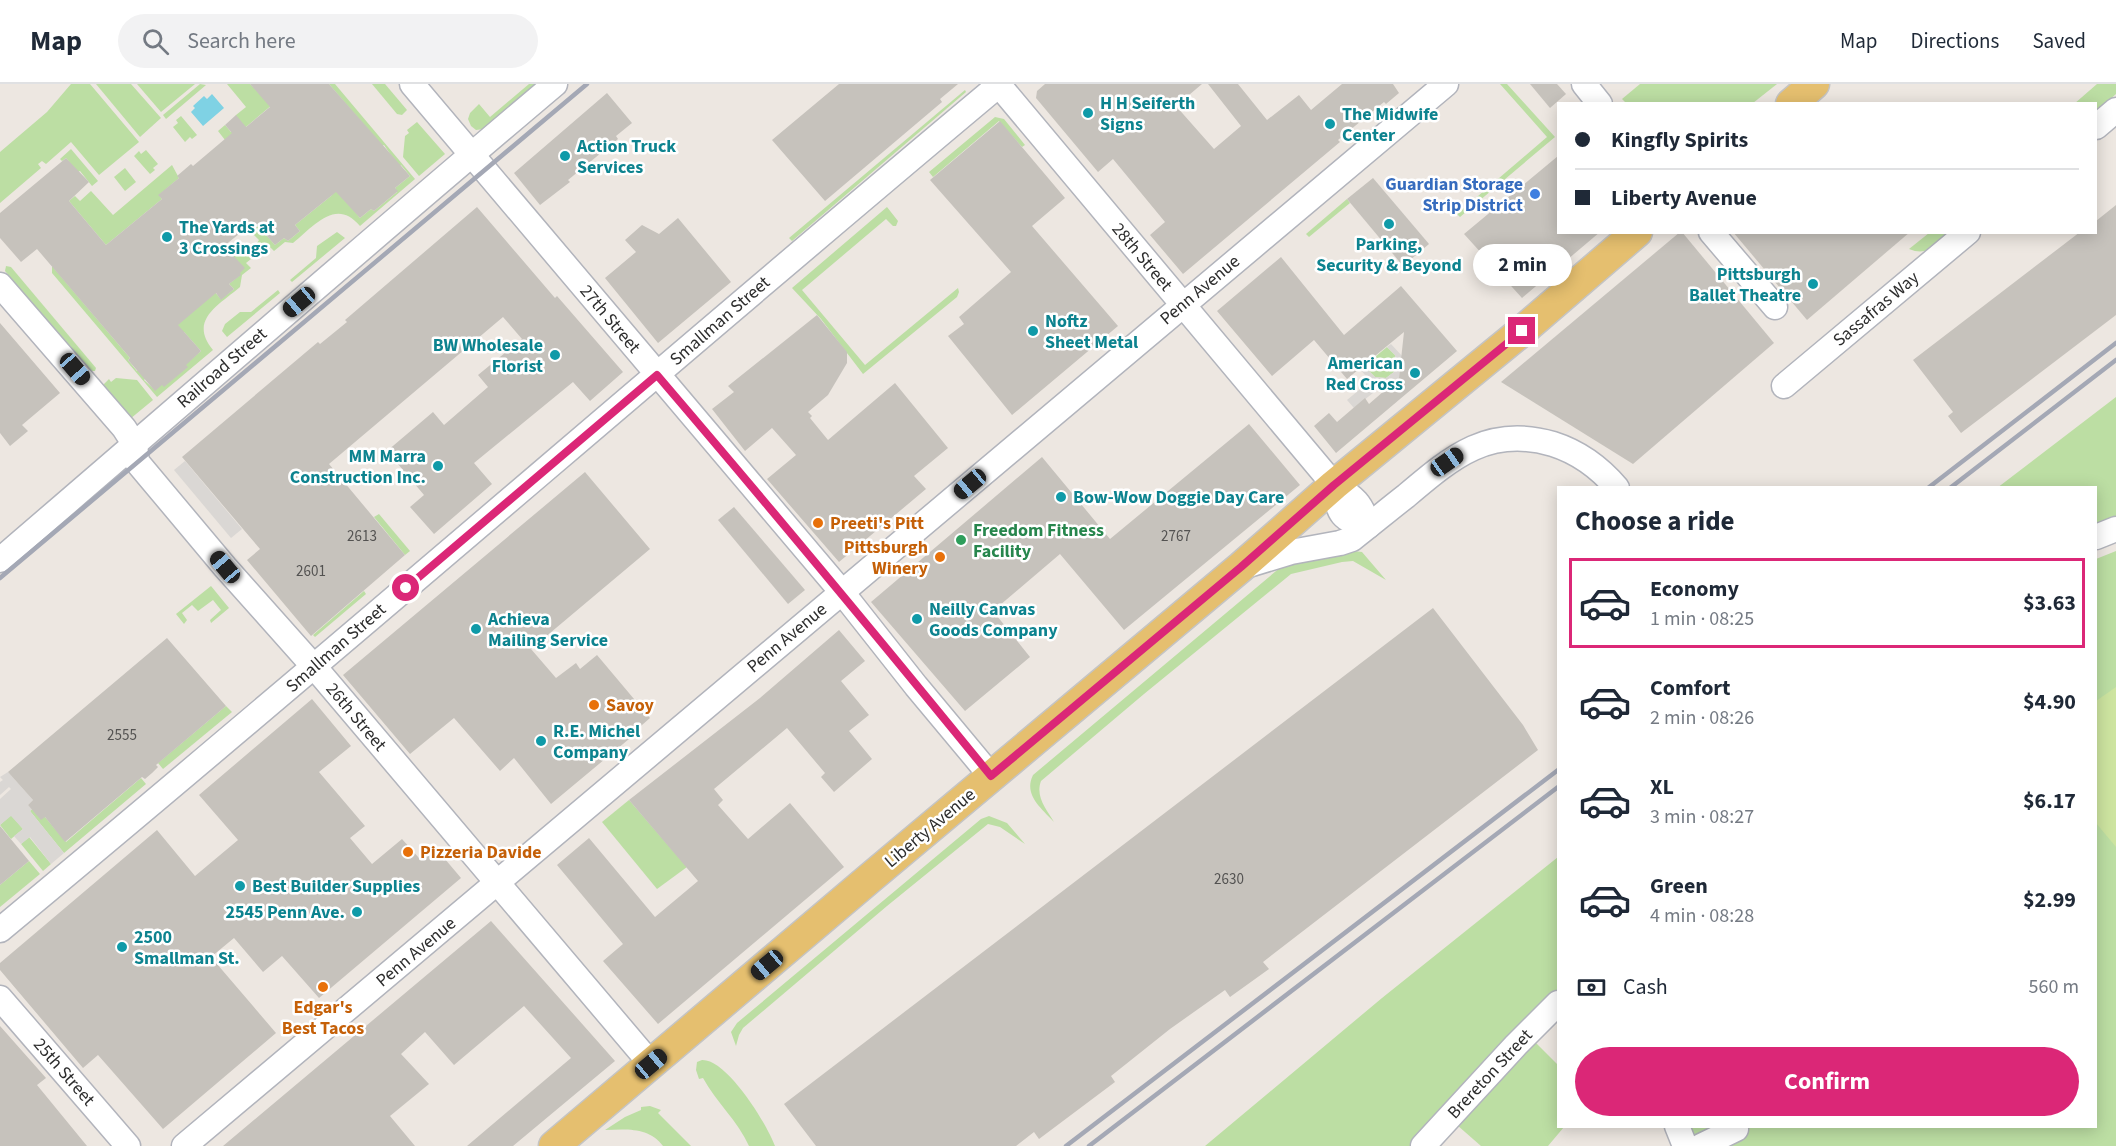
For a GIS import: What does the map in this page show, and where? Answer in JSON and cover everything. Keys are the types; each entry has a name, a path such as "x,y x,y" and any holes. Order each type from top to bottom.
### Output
{"main road":[{"path":"1793,102 1814,84"},
{"name":"Liberty Avenue","path":"554,1146 1241,567 1334,485 1522,331 1635,234"}],"street":[{"name":"27th Street","path":"412,84 841,591 991,776"},
{"name":"Railroad Street","path":"0,560 555,84"},
{"name":"28th Street","path":"999,84 1334,485 1354,497 1364,511 1368,526"},
{"name":"Smallman Street","path":"0,930 315,668 999,84"},
{"name":"Penn Avenue","path":"184,1146 1446,84"},
{"path":"1584,84 1598,102"},
{"path":"2097,126 2116,110"},
{"path":"1713,234 1775,306"},
{"name":"Sassafras Way","path":"1784,386 1966,234"},
{"name":"26th Street","path":"0,285 96,394 135,445 137,462 651,1064"},
{"path":"1241,567 1291,552 1352,539 1459,453 1493,440 1516,438 1540,440 1562,447 1595,466 1614,484"},
{"path":"2097,537 2116,529"},
{"name":"25th Street","path":"0,998 128,1146"},
{"name":"Brereton Street","path":"1423,1146 1557,1004"},
{"path":"1678,1128 1685,1146"},
{"path":"1701,1146 1736,1129"}],"green space":[{"path":"71,84 90,84 139,142 99,175 71,142 46,164 42,161 38,164 41,168 0,203 0,152 47,112"},
{"path":"96,84 131,84 161,118 140,137"},
{"path":"137,84 195,84 161,112"},
{"path":"200,84 206,85 166,119 163,115"},
{"path":"227,84 250,84 272,105 216,152 225,140 218,131 225,125 231,132 236,115 246,107"},
{"path":"329,84 335,84 415,179 360,226 351,218 342,214 334,214 325,217 293,243 285,242 274,251 267,244 261,248 257,243 259,240 253,234 258,226 275,245 284,238 288,241 300,231 295,225 331,196 337,188 360,218 371,209 374,211 397,192 395,188 410,176 401,165 399,167 384,145 382,146"},
{"path":"372,84 385,84 407,110 402,115 397,114"},
{"path":"529,84 539,84 484,129 476,130 471,126 468,119 470,113 479,104 490,117"},
{"path":"1500,84 1507,84 1555,137 1460,217 1457,214 1547,137"},
{"path":"1640,84 1777,84 1754,102 1625,102 1622,99"},
{"path":"2097,84 2116,84 2116,94 2097,111 2097,102 2076,102"},
{"path":"965,90 966,92 792,241 789,238"},
{"path":"181,116 197,135 185,142 173,127"},
{"path":"995,117 1004,119 1025,145 1022,147 999,121 933,177 929,172"},
{"path":"417,122 445,154 419,176 403,157 405,136 409,133 407,130"},
{"path":"71,149 98,181 92,186 66,158 62,161 60,159"},
{"path":"146,150 158,164 150,174 134,156 139,151 141,154"},
{"path":"172,165 179,178 159,195 162,199 106,245 69,201 75,196 80,201 91,191 113,215"},
{"path":"125,168 136,182 125,191 114,177"},
{"path":"1347,199 1350,203 1309,237 1306,234"},
{"path":"887,207 898,221 896,226 886,219 802,290 865,365 958,288 959,292 957,297 863,374 821,319 792,288"},
{"path":"337,232 345,238 292,282 290,280 316,258 317,246"},
{"path":"1928,234 1951,234 1927,250 1909,249"},
{"path":"237,248 242,254 245,252 251,259 246,263 251,268 242,275 240,287 209,314 205,322 206,339 213,350 157,397 52,273 52,266 130,358 128,360 146,378 144,380 155,390 201,351 184,332 179,336 174,318 213,290 221,299 234,289 229,284 240,275 227,249 232,251"},
{"path":"6,266 11,267 96,368 95,371 90,371 5,271"},
{"path":"278,290 280,293 227,337 222,331 225,324 240,312 251,312"},
{"path":"1387,347 1395,355 1394,372 1386,378 1375,377 1364,366"},
{"path":"116,378 137,380 153,400 130,419 104,387 109,379 111,382"},
{"path":"2116,397 2116,529 2097,537 2097,486 2000,486"},
{"path":"379,514 410,551 405,555 374,517"},
{"path":"1354,551 1362,552 1386,580 1353,561 1291,574 1041,781 1041,798 1054,822 1039,807 1030,789 1033,775 1282,566"},
{"path":"2116,551 2116,1146 1685,1146 1677,1128 2097,1128 2097,559"},
{"path":"211,586 229,608 211,623 210,620 221,610 213,600 198,611 192,605 182,613 187,620 184,624 176,614"},
{"path":"364,591 366,594 315,637 313,635"},
{"path":"2116,687 2116,847 2097,824 2097,700"},
{"path":"226,706 232,712 163,769 158,763"},
{"path":"141,778 146,784 64,853 30,811 32,809 45,817 66,842"},
{"path":"629,800 687,867 657,889 602,822"},
{"path":"11,815 23,829 11,839 0,825"},
{"path":"989,816 1007,823 1025,844 1000,827 988,824 743,1028 736,1046 731,1032 737,1023 981,819"},
{"path":"29,837 51,864 43,871 21,844"},
{"path":"1557,858 1557,1004 1527,1034 1557,1064 1557,1128 1563,1128 1548,1146 1481,1146 1449,1118 1423,1146 1205,1146 1382,998"},
{"path":"29,861 40,874 0,907 0,885"},
{"path":"702,1060 723,1070 734,1081 764,1123 775,1146 749,1146 739,1128 703,1078 699,1079 696,1070 697,1062"},
{"path":"650,1106 661,1110 658,1113 691,1146 663,1146 651,1135 637,1130 605,1130 641,1110 641,1107"}],"shaded area":[{"path":"1391,344 1402,356 1399,378 1386,389 1378,389 1354,408 1347,400 1370,381 1360,369 1364,366 1375,377 1386,378 1394,372 1392,359 1395,359 1395,355 1387,347"},
{"path":"185,461 242,529 231,538 174,470"},
{"path":"8,772 33,800 28,805 32,809 30,811 64,853 51,864 30,837 21,844 14,836 23,829 11,816 0,825 0,799 11,789 9,787 0,795 0,782 3,780 0,777"}],"water":[{"path":"212,94 224,108 203,126 191,112 195,108 193,106 204,96 207,99"}],"building":[{"name":"The Yards at 3 Crossings","path":"250,84 329,84 410,176 395,188 398,191 374,211 371,209 360,218 336,192 295,225 300,231 288,241 284,238 275,245 254,222 224,246 245,268 240,273 241,275 229,284 234,289 221,300 216,293 178,325 201,351 186,365 188,367 164,387 162,385 155,391 128,360 130,358 37,249 21,262 0,238 0,213 66,158 89,182 69,201 106,245 162,199 158,195 179,178 177,176 191,164 193,166 232,133 225,125 236,115 246,127 270,107"},
{"path":"839,84 958,84 940,99 942,102 825,201 772,140"},
{"path":"1045,84 1202,84 1176,106 1214,149 1241,126 1208,84 1238,84 1267,120 1299,95 1311,110 1342,84 1393,84 1399,93 1386,104 1384,102 1338,140 1340,142 1183,274 1150,235 1165,222 1113,159 1098,172 1036,98 1037,91"},
{"path":"1530,84 1557,84 1566,94 1550,108"},
{"name":"Action Truck Services","path":"607,93 632,123 616,136 618,139 568,180 570,182 540,205 514,173"},
{"path":"1000,121 1065,198 1032,226 1118,326 1012,415 948,336 964,324 959,317 1011,272 930,180"},
{"name":"Guardian Storage Strip District","path":"1557,157 1557,234 1598,234 1522,298 1464,234"},
{"name":"Parking, Security & Beyond","path":"1373,178 1429,244 1403,266 1347,199"},
{"path":"2116,205 2116,315 1961,433 1948,416 1953,412 1913,360 2077,234 2097,234 2097,220"},
{"path":"477,207 555,298 557,296 623,372 590,401 573,382 474,463 492,484 434,534 410,507 424,495 387,451 433,412 444,425 488,387 478,375 522,339 503,317 329,464 405,555 311,636 247,560 260,549 182,457 318,342 320,344 347,322 345,320"},
{"path":"678,218 731,282 658,343 605,278 636,252 625,240 642,225 659,234"},
{"path":"1678,234 1684,234 1774,343 1633,464 1501,382"},
{"name":"Pittsburgh Ballet Theatre","path":"1735,234 1908,234 1807,320"},
{"path":"1281,257 1344,335 1401,286 1457,351 1336,453 1314,426 1329,413 1337,422 1365,398 1369,404 1399,378 1404,332 1347,379 1314,340 1272,376 1217,311"},
{"path":"817,315 847,352 847,363 828,395 808,412 812,416 810,418 828,440 895,383 948,448 914,476 926,489 839,562 767,479 796,455 772,428 745,451 712,409 734,392 728,386"},
{"path":"0,323 60,393 22,425 28,431 10,446 0,433"},
{"path":"1249,424 1300,485 1124,630 1060,554 993,611 1030,657 965,711 871,602 1042,457 1110,539"},
{"name":"Achieva Mailing Service","path":"585,472 650,549 531,649 556,678 576,663 580,669 597,655 650,718 634,732 635,734 551,804 514,758 500,771 454,718 410,754 343,675"},
{"path":"734,507 805,590 788,604 718,520"},
{"path":"1433,608 1523,725 1538,750 1263,962 1269,969 1230,997 1225,990 1170,1029 1111,1076 1115,1082 1039,1139 1034,1132 1016,1146 816,1146 784,1104"},
{"path":"839,630 865,661 841,681 869,715 849,731 872,759 834,792 821,777 825,773 787,728 714,789 723,800 718,805 748,839 790,803 844,867 658,1024 603,961 623,944 557,865 589,838 655,917 698,881 629,800 760,698"},
{"path":"167,638 226,706 156,765 158,767 145,779 142,777 65,842 45,817 41,820 28,805 33,800 8,772"},
{"path":"312,699 351,746 319,772 365,826 350,838 372,864 402,839 419,858 434,846 461,878 319,998 282,956 263,972 234,938 211,957 276,1033 163,1129 98,1055 83,1068 0,970 0,963 157,830 195,876 238,840 199,795"},
{"path":"0,826 29,861 0,885"},
{"path":"491,921 615,1061 513,1146 467,1146 571,1058 524,1006 454,1065 425,1032 401,1054 429,1084 390,1116 415,1146 223,1146"},
{"path":"0,1026 46,1078 37,1085 87,1146 0,1146"}],"railway":[{"path":"0,578 587,84"},
{"path":"1931,486 2116,343"},
{"path":"1953,486 2116,360"},
{"path":"1066,1146 1557,771"},
{"path":"1089,1146 1557,788"}],"place":[{"name":"H H Seiferth Signs","path":"1088,113"},
{"name":"The Midwife Center","path":"1330,124"},
{"name":"Action Truck Services","path":"565,156"},
{"name":"Guardian Storage Strip District","path":"1535,194"},
{"name":"Parking, Security & Beyond","path":"1389,224"},
{"name":"The Yards at 3 Crossings","path":"167,237"},
{"name":"Pittsburgh Ballet Theatre","path":"1813,284"},
{"name":"Noftz Sheet Metal","path":"1033,331"},
{"name":"BW Wholesale Florist","path":"555,355"},
{"name":"American Red Cross","path":"1415,373"},
{"name":"MM Marra Construction Inc.","path":"438,466"},
{"name":"Bow-Wow Doggie Day Care","path":"1061,497"},
{"name":"Preeti's Pitt","path":"818,523"},
{"name":"Freedom Fitness Facility","path":"961,540"},
{"name":"Pittsburgh Winery","path":"940,557"},
{"name":"Neilly Canvas Goods Company","path":"917,619"},
{"name":"Achieva Mailing Service","path":"476,629"},
{"name":"Savoy","path":"594,705"},
{"name":"R.E. Michel Company","path":"541,741"},
{"name":"Pizzeria Davide","path":"408,852"},
{"name":"Best Builder Supplies","path":"240,886"},
{"name":"2545 Penn Ave.","path":"357,912"},
{"name":"2500 Smallman St.","path":"122,947"},
{"name":"Edgar's Best Tacos","path":"323,987"}],"route":[{"path":"406,588 657,375 841,591 991,776 1241,567 1334,485 1522,331"}]}
